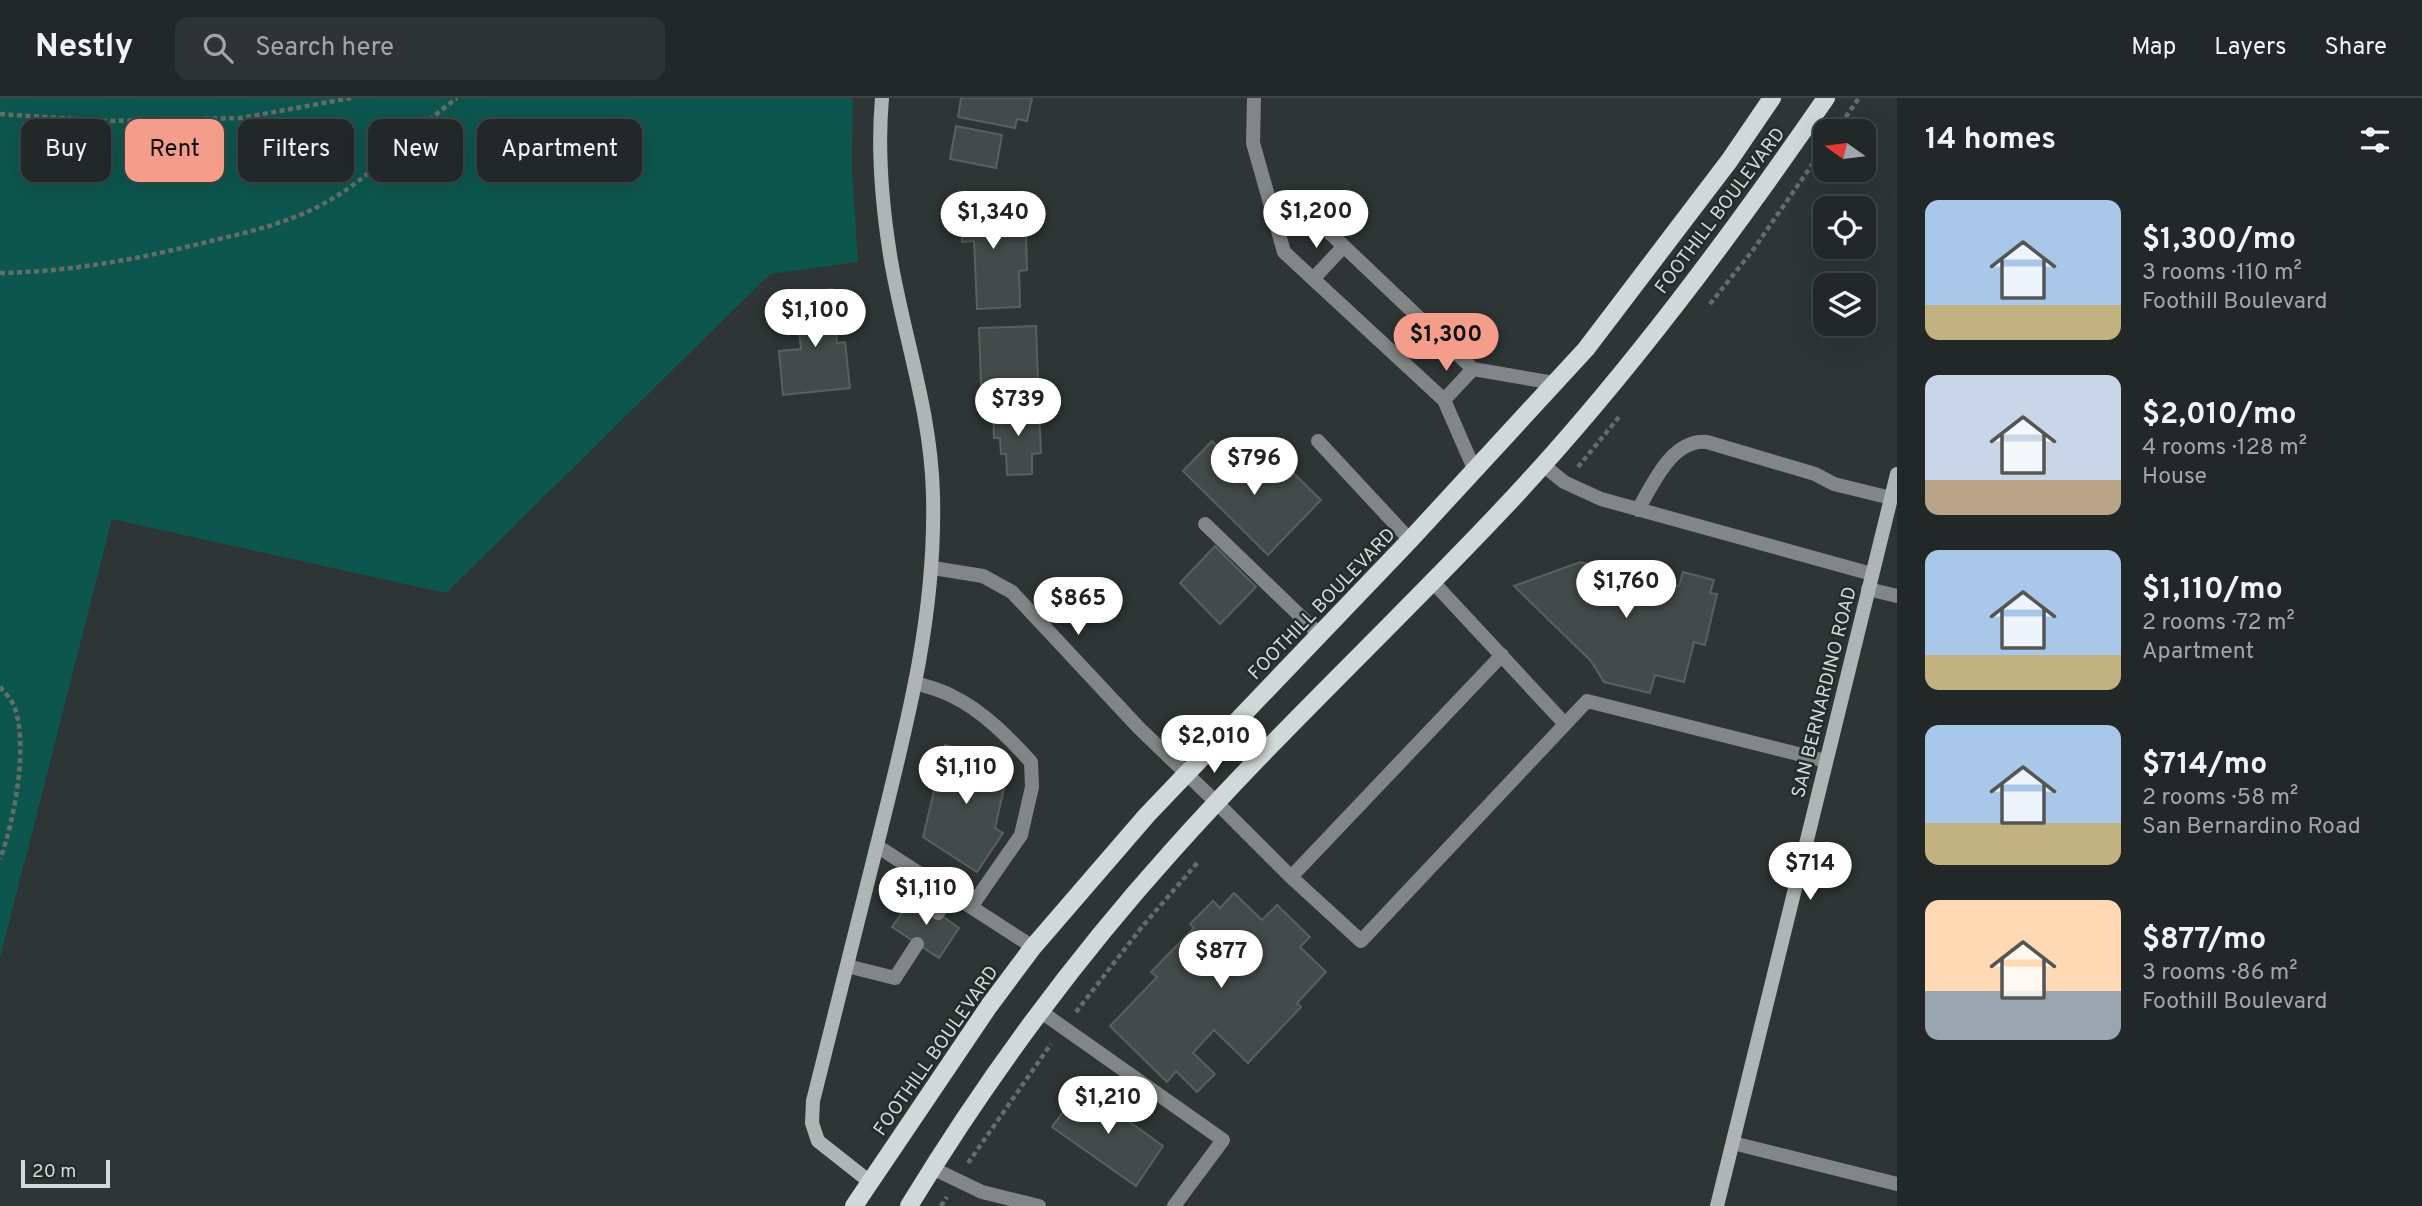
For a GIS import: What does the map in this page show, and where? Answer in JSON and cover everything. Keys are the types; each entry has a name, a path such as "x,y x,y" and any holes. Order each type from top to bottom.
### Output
{"main road":[{"name":"FOOTHILL BOULEVARD","path":"853,1206 989,1006 1034,947 1147,815 1410,540 1586,349 1729,161 1772,98"},
{"name":"FOOTHILL BOULEVARD","path":"909,1206 1040,1011 1171,852 1543,465 1600,400 1737,226 1826,98"}],"street":[{"path":"870,1182 818,1141 812,1123 813,1101 916,683 933,568 931,450 891,263 881,191 878,137 882,98"},
{"path":"1254,98 1252,143 1284,252 1444,400 1475,471"},
{"path":"1275,215 1312,216 1474,369 1555,383"},
{"path":"1314,279 1344,246"},
{"path":"1444,400 1474,369"},
{"path":"1318,441 1410,540"},
{"path":"1638,510 1655,479 1682,446 1694,441 1707,442 1815,474 1834,484 1891,498"},
{"path":"1543,465 1564,482 1601,499 1872,574"},
{"name":"SAN BERNARDINO ROAD","path":"1717,1206 1897,474"},
{"path":"1205,524 1320,635"},
{"path":"933,568 983,576 1012,592 1139,728 1291,877 1361,941 1587,701 1826,761"},
{"path":"1432,581 1565,723"},
{"path":"1868,589 1897,596"},
{"path":"1291,877 1502,655"},
{"path":"916,683 950,695 972,707 1031,762 1032,787 1021,835 971,907"},
{"path":"877,846 1034,947"},
{"path":"937,913 950,893"},
{"path":"847,966 895,978 917,944"},
{"path":"1040,1011 1223,1140 1174,1206"},
{"path":"1732,1143 1897,1184"},
{"path":"932,1168 982,1192 1039,1206"}],"path":[{"path":"0,114 106,121 241,118 351,98"},
{"path":"0,273 25,273 156,255 267,228 322,204 371,173 433,116 457,98"},
{"path":"1844,119 1859,98"},
{"path":"0,687 14,705 21,741 17,789 0,859"},
{"path":"978,1149 1064,1028 1141,928 1201,858"}],"green space":[{"path":"0,98 853,98 852,170 858,262 770,274 446,593 112,519 0,958"}],"building":[{"path":"961,98 1032,98 1027,121 1017,119 1015,128 958,117"},
{"path":"956,126 1002,135 996,168 950,159"},
{"path":"1002,192 1004,236 1026,235 1027,270 1019,271 1020,307 977,309 974,241 962,242 961,194"},
{"path":"832,289 837,343 845,342 850,388 783,395 779,351 801,349 795,293"},
{"path":"1036,326 1038,383 981,385 979,328"},
{"path":"1039,409 1041,453 1032,454 1032,474 1007,475 1006,454 1001,454 1000,438 994,438 993,411"},
{"path":"1212,441 1258,486 1282,462 1321,500 1268,555 1183,471"},
{"path":"1215,546 1256,587 1220,624 1180,583"},
{"path":"1580,562 1679,586 1683,572 1714,580 1710,593 1717,594 1705,645 1694,642 1684,682 1655,675 1650,693 1604,682 1591,661 1514,586"},
{"path":"945,745 980,753 1008,770 995,828 1003,833 977,872 923,837"},
{"path":"1234,893 1262,920 1277,905 1310,937 1300,947 1326,972 1297,1003 1301,1007 1248,1063 1214,1030 1193,1053 1215,1074 1197,1092 1176,1071 1167,1082 1110,1026 1157,977 1151,972 1194,928 1190,924 1213,901 1220,908"},
{"path":"914,896 959,928 939,958 892,927"},
{"path":"1081,1087 1163,1146 1136,1186 1052,1127"}]}
